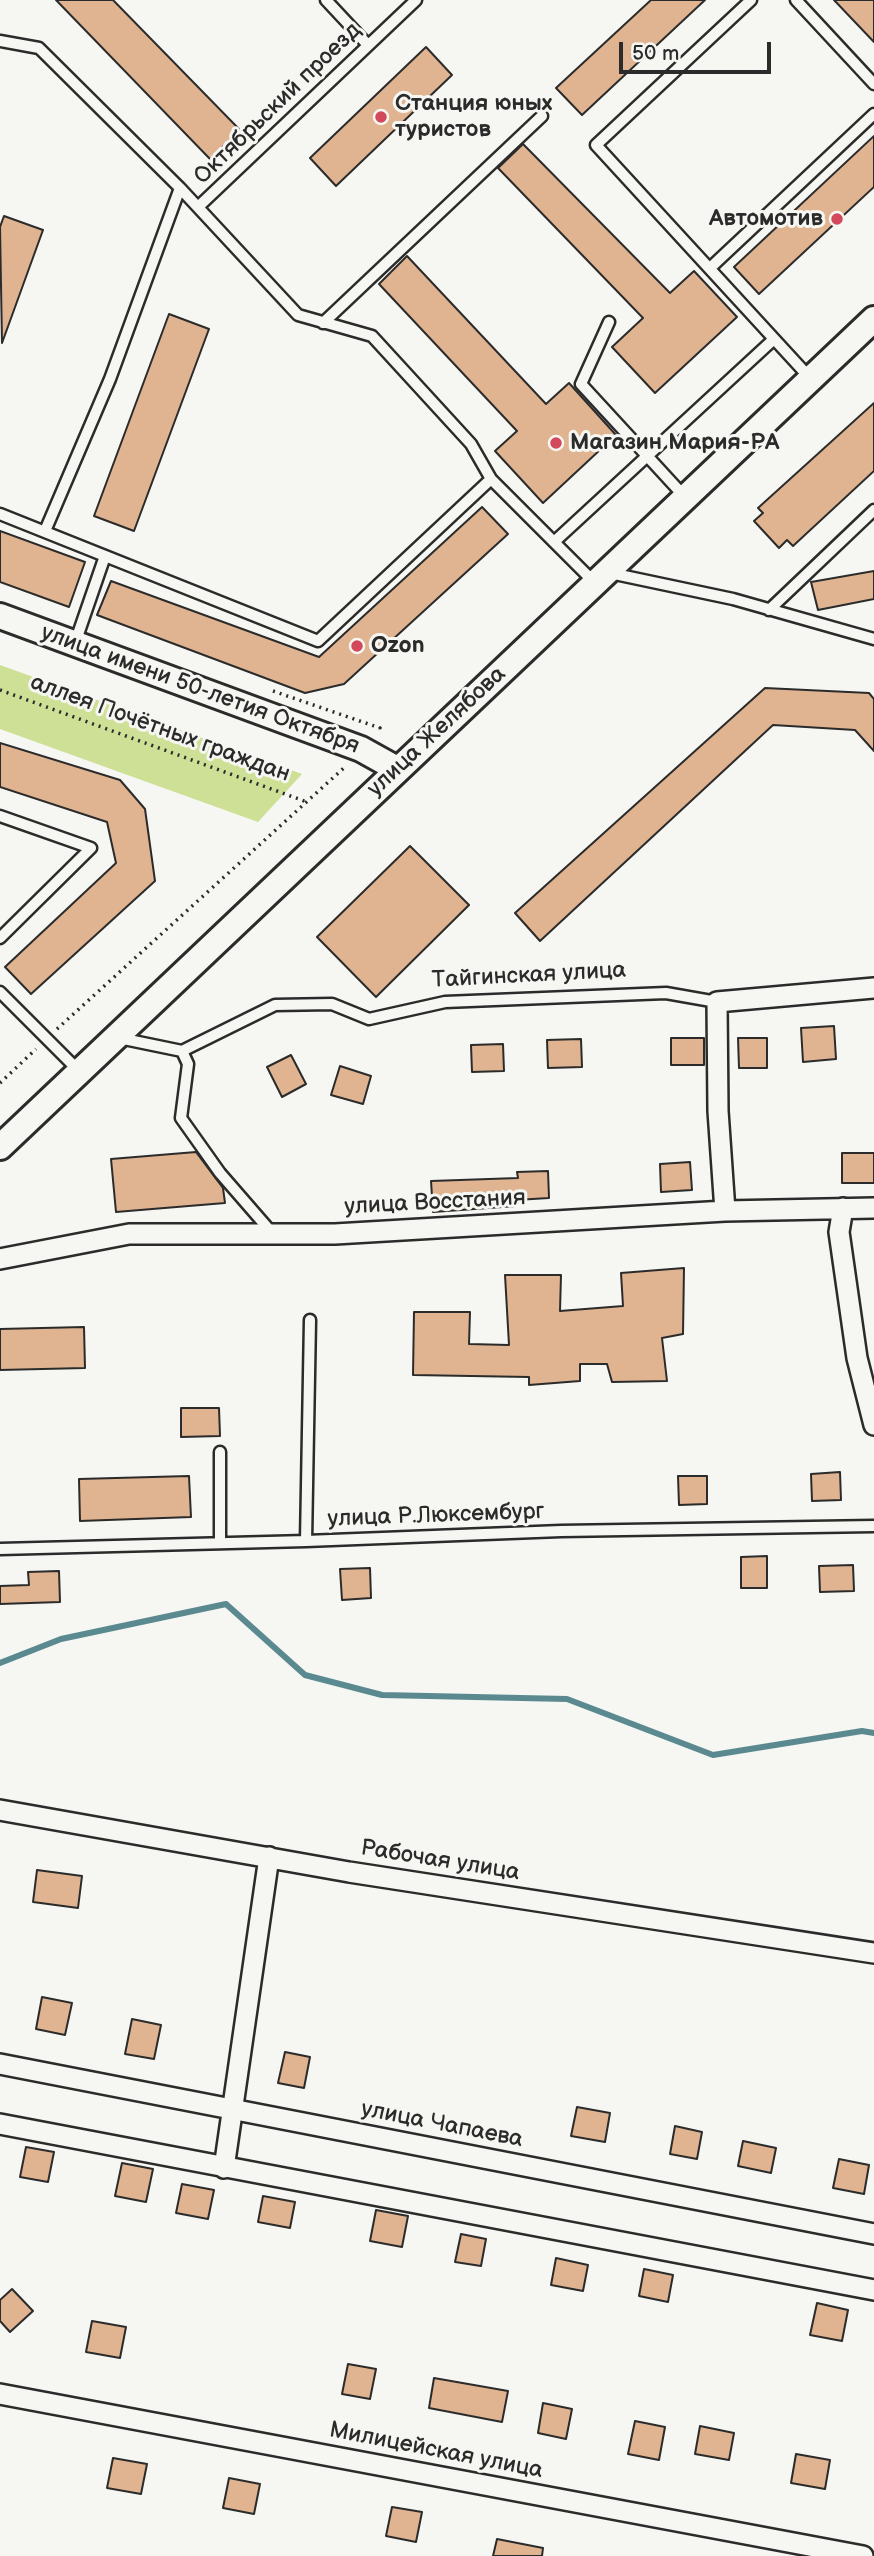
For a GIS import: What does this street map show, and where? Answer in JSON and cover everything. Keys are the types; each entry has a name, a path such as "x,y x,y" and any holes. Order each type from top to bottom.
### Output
{"street":[{"name":"улица Желябова","path":"0,1147 874,319"},
{"name":"улица имени 50-летия Октября","path":"0,617 361,749 397,769"},
{"name":"Тайгинская улица","path":"717,1002 874,988"},
{"path":"717,1002 718,1111 725,1211"},
{"path":"843,1208 839,1232 858,1358 874,1425"},
{"name":"улица Восстания","path":"0,1259 129,1234 335,1234 725,1211 874,1208"},
{"name":"Рабочая улица","path":"0,1810 269,1857 874,1953"},
{"path":"224,2168 269,1857"},
{"name":"улица Чапаева","path":"0,2064 874,2234"},
{"path":"0,2124 874,2290"},
{"name":"Милицейская улица","path":"0,2394 863,2556"}],"lane":[{"path":"326,0 368,45"},
{"name":"Октябрьский проезд","path":"198,207 416,0"},
{"path":"751,0 596,145 810,379"},
{"path":"796,0 874,84"},
{"name":"Октябрьский проезд","path":"0,41 39,48 180,188 298,315 372,337 471,444 491,479 554,542 601,577"},
{"path":"710,268 874,114"},
{"path":"324,323 542,116"},
{"path":"45,531 110,379 180,188"},
{"path":"609,322 581,384 685,497"},
{"path":"554,542 774,339"},
{"path":"0,514 318,641 491,479"},
{"path":"769,610 874,510"},
{"path":"75,644 105,556"},
{"path":"601,577 733,599 874,639"},
{"path":"0,816 91,848 0,938"},
{"path":"0,992 79,1072"},
{"name":"Тайгинская улица","path":"182,1051 275,1004 332,1004 369,1019 445,1002 666,993 717,1002"},
{"path":"117,1037 182,1051 188,1064 181,1118 220,1173 273,1234"},
{"path":"306,1541 310,1320"},
{"path":"220,1452 220,1543"},
{"name":"улица Р.Люксембург","path":"0,1549 561,1531 874,1526"}],"path":[{"name":"аллея Почётных граждан","path":"0,690 307,802"},
{"path":"0,1083 345,768 380,728"}],"green space":[{"path":"0,665 302,774 258,822 0,729"}],"building":[{"path":"56,0 113,0 240,130 210,159"},
{"path":"651,0 705,0 582,115 556,88"},
{"path":"834,0 874,0 874,42"},
{"name":"Станция юных туристов","path":"426,47 452,75 336,186 310,158"},
{"path":"874,136 874,187 759,294 734,267"},
{"path":"523,144 670,293 694,271 737,317 655,393 612,347 643,318 498,168"},
{"path":"4,216 43,230 2,343 0,227"},
{"path":"407,256 546,404 569,383 616,435 543,503 495,451 517,431 379,284"},
{"path":"169,314 209,329 134,531 94,516"},
{"path":"874,403 874,471 793,546 787,540 779,548 754,521 763,513 758,508"},
{"path":"482,507 508,534 344,684 305,693 97,615 111,581 319,657"},
{"path":"0,531 85,562 69,607 0,582"},
{"path":"874,571 874,599 818,610 811,582"},
{"path":"765,688 869,693 874,699 874,751 855,730 773,725 540,941 515,913"},
{"path":"0,743 120,780 145,809 155,881 31,994 5,967 116,863 107,822 0,787"},
{"path":"410,846 469,905 376,997 317,937"},
{"path":"834,1026 836,1059 803,1062 801,1028"},
{"path":"671,1038 704,1038 704,1065 671,1065"},
{"path":"738,1038 767,1038 767,1068 739,1068"},
{"path":"581,1039 582,1067 548,1068 547,1040"},
{"path":"503,1044 504,1071 472,1072 471,1045"},
{"path":"291,1055 306,1084 282,1097 267,1067"},
{"path":"340,1066 371,1076 363,1104 331,1095"},
{"path":"196,1152 223,1188 225,1203 116,1212 111,1159"},
{"path":"842,1153 874,1153 874,1183 842,1183"},
{"path":"690,1162 692,1190 661,1192 660,1164"},
{"path":"548,1171 549,1198 516,1200 516,1206 433,1212 431,1181 518,1178 517,1172"},
{"path":"684,1268 683,1334 662,1338 667,1381 612,1382 607,1364 580,1364 580,1381 529,1385 529,1377 413,1375 414,1312 470,1312 469,1344 509,1345 505,1275 561,1275 560,1311 623,1306 621,1273"},
{"path":"84,1327 85,1368 0,1370 0,1329"},
{"path":"181,1408 219,1408 220,1436 181,1437"},
{"path":"840,1472 841,1500 812,1501 811,1474"},
{"path":"189,1476 191,1517 80,1521 79,1479"},
{"path":"678,1476 707,1476 707,1504 679,1505"},
{"path":"767,1556 767,1588 741,1588 741,1557"},
{"path":"853,1565 854,1591 820,1592 819,1566"},
{"path":"370,1568 371,1598 342,1600 340,1569"},
{"path":"59,1571 60,1602 0,1604 0,1586 29,1585 28,1572"},
{"path":"37,1870 82,1876 78,1908 33,1902"},
{"path":"42,1997 72,2003 65,2035 36,2029"},
{"path":"132,2019 161,2025 154,2059 125,2054"},
{"path":"285,2052 310,2057 304,2088 278,2083"},
{"path":"577,2107 610,2113 605,2142 571,2136"},
{"path":"675,2126 702,2132 697,2159 670,2154"},
{"path":"743,2141 776,2148 771,2173 738,2166"},
{"path":"26,2147 54,2152 48,2182 20,2177"},
{"path":"839,2159 869,2165 864,2194 833,2188"},
{"path":"122,2163 153,2169 146,2202 115,2196"},
{"path":"182,2184 214,2190 208,2219 176,2213"},
{"path":"263,2196 295,2202 290,2228 258,2222"},
{"path":"376,2210 408,2216 402,2247 370,2241"},
{"path":"461,2234 486,2239 481,2266 455,2262"},
{"path":"556,2258 588,2265 583,2291 551,2285"},
{"path":"644,2269 673,2275 668,2302 639,2296"},
{"path":"12,2289 33,2311 10,2332 0,2321 0,2300"},
{"path":"817,2303 848,2310 842,2341 810,2335"},
{"path":"92,2321 126,2327 120,2358 86,2352"},
{"path":"348,2364 376,2369 370,2399 342,2394"},
{"path":"434,2378 508,2391 502,2422 429,2408"},
{"path":"543,2403 572,2409 566,2439 538,2433"},
{"path":"635,2421 665,2427 659,2460 628,2454"},
{"path":"700,2426 734,2433 729,2460 695,2454"},
{"path":"796,2454 830,2460 825,2489 791,2483"},
{"path":"113,2458 147,2464 141,2494 107,2488"},
{"path":"229,2478 260,2484 254,2514 223,2508"},
{"path":"392,2507 422,2512 416,2542 386,2536"},
{"path":"497,2539 543,2548 542,2556 493,2556"}],"waterway":[{"path":"0,1663 61,1639 226,1604 305,1675 382,1695 567,1699 713,1755 862,1731 874,1733"}],"place":[{"name":"Станция юных туристов","path":"381,117"},
{"name":"Автомотив","path":"837,219"},
{"name":"Магазин Мария-РА","path":"556,443"},
{"name":"Ozon","path":"357,646"}]}
